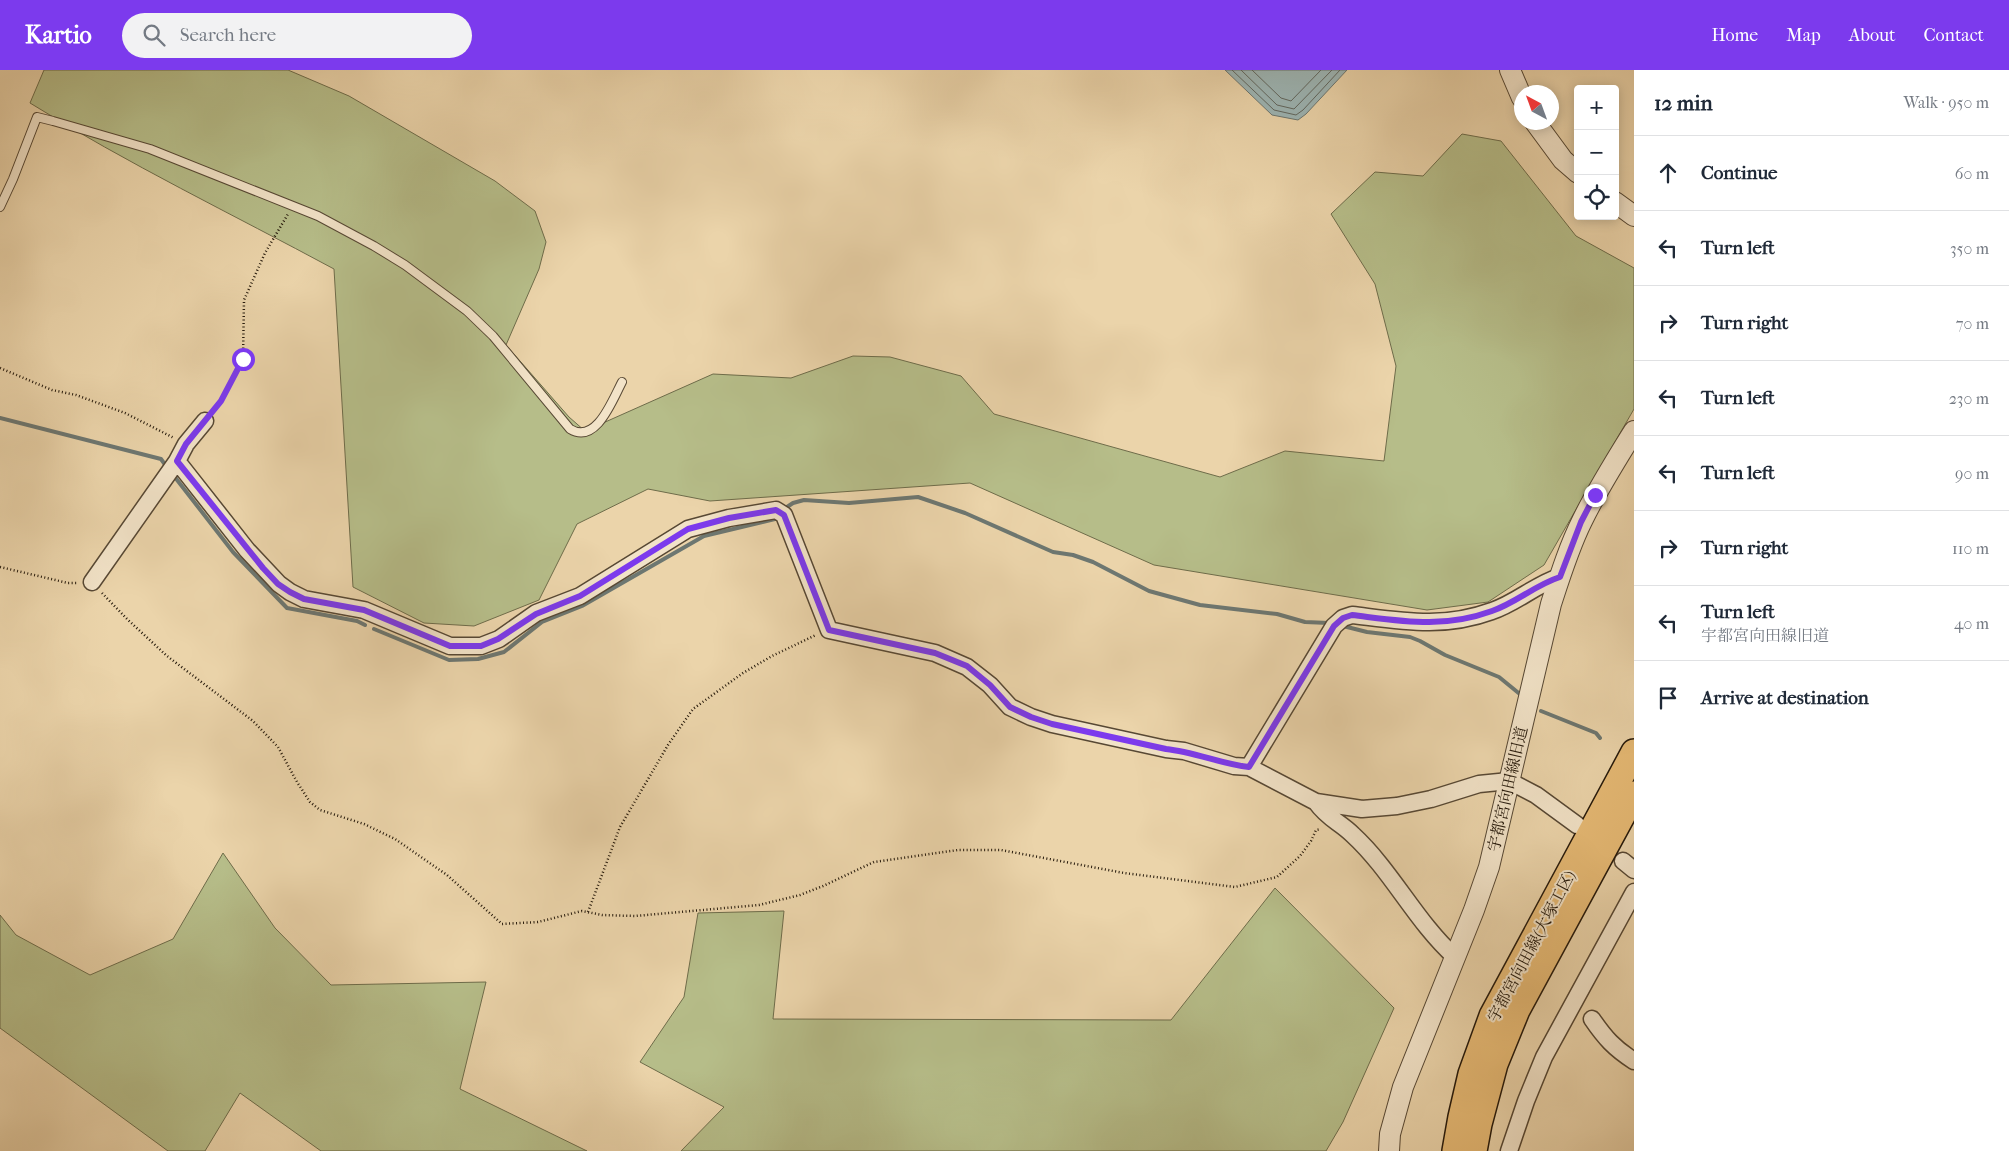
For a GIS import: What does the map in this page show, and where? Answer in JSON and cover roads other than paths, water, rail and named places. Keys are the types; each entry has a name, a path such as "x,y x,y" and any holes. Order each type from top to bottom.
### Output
{"main road":[{"name":"宇都宮向田線(大塚工区)","path":"1455,1151 1460,1117 1471,1074 1492,1016 1634,752"},
{"name":"宇都宮向田線(大塚工区)","path":"1474,1151 1495,1064 1517,1010 1634,794"}],"street":[{"path":"1510,70 1516,85"},
{"path":"1541,130 1563,160 1574,170"},
{"path":"1619,205 1634,216"},
{"path":"92,582 177,461 186,444 205,421"},
{"name":"宇都宮向田線旧道","path":"1389,1151 1390,1134 1403,1087 1456,957 1489,867 1551,604 1560,577 1584,515 1634,431"},
{"path":"177,461 247,550 278,584 304,599 364,610 450,646 481,646 498,639 536,614 580,596 688,529 729,518 776,510 784,515 829,630 935,653 967,666 990,685 1010,707 1038,720 1166,749 1184,751 1234,766 1249,767 1316,802 1362,809 1397,806 1432,799 1479,784 1509,781 1536,796 1577,825"},
{"path":"1249,767 1334,626 1343,618 1352,615 1425,623 1450,622 1492,611 1549,580 1560,577"},
{"path":"1316,802 1325,814 1353,834 1389,876 1442,944 1456,957"},
{"path":"1510,1151 1526,1101 1544,1057 1634,892"},
{"path":"1592,1019 1603,1036 1616,1049 1634,1061"}],"lane":[{"path":"0,206 13,180 37,117 150,149 318,216 374,246 405,266 466,311 494,336 570,429 577,433 586,433 597,427 622,382"}],"water":[{"path":"1225,70 1347,70 1306,114 1298,120 1272,115"}],"waterway":[{"path":"0,418 161,459 166,466"},
{"path":"174,476 233,552 287,608 357,621 365,625"},
{"path":"787,507 804,500 849,503 918,497 965,513 1053,552 1073,555 1093,562 1149,591 1200,605 1277,614 1305,622 1329,623"},
{"path":"374,629 449,660 478,659 504,652 542,622 582,606 704,536 779,518"},
{"path":"1343,626 1367,632 1410,637 1445,655 1499,677 1521,695"},
{"path":"1541,711 1596,733 1600,738"}]}
